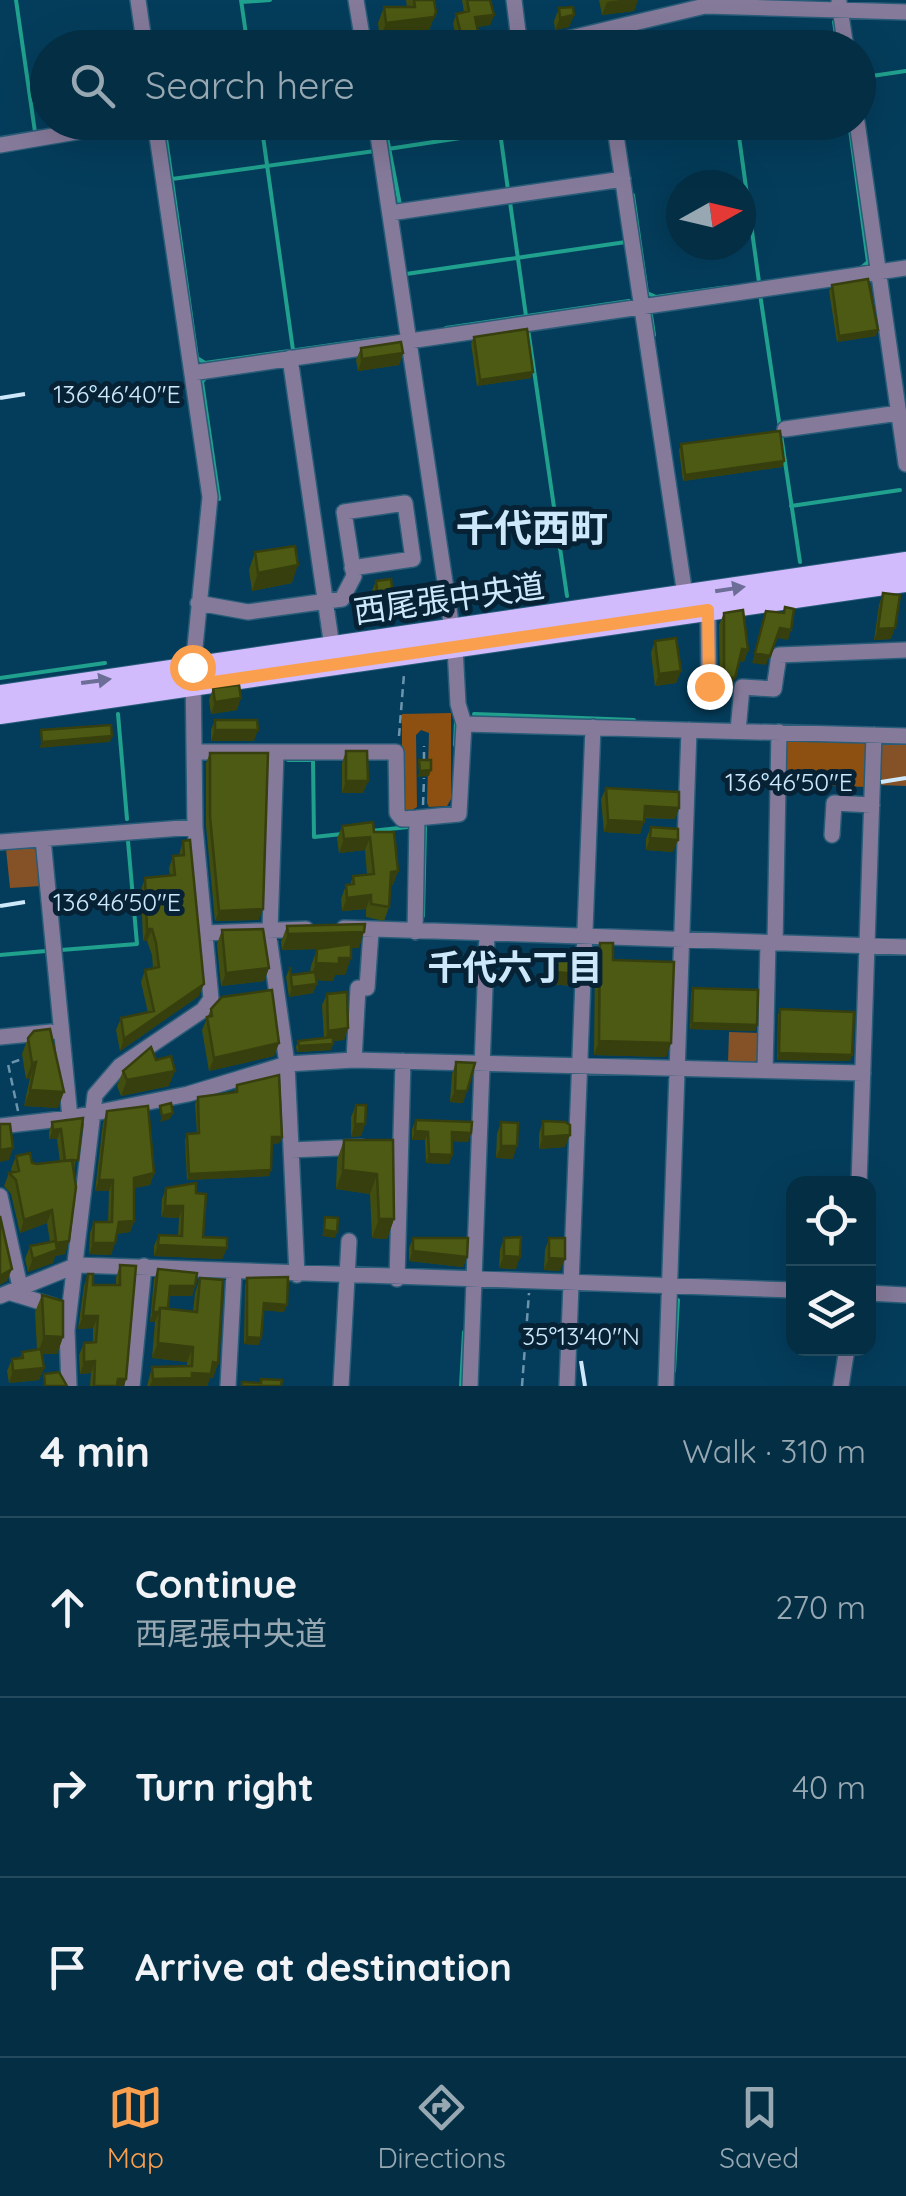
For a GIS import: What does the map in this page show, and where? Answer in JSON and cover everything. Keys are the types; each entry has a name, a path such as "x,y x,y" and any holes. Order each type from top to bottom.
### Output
{"main road":[{"name":"西尾張中央道","path":"0,695 402,655 453,638 685,595 906,562"},
{"name":"西尾張中央道","path":"0,714 332,647 708,610 906,582"}],"street":[{"path":"138,0 142,30"},
{"path":"356,0 361,30"},
{"path":"514,0 518,30"},
{"path":"628,30 705,3 840,5 906,12"},
{"path":"840,5 843,30"},
{"path":"0,145 30,140"},
{"path":"69,1386 70,1310 90,1110 108,1076 203,1010 211,999 195,827 193,676 210,497 159,140"},
{"path":"194,752 396,752 397,813 402,820 459,814 464,724 458,704 453,638 379,140"},
{"path":"617,140 685,595"},
{"path":"860,140 906,464"},
{"path":"390,213 623,179"},
{"path":"192,373 906,268"},
{"path":"290,358 332,647"},
{"path":"784,429 899,413"},
{"path":"198,603 248,612 342,599 352,568 344,512 405,504 413,559 352,568"},
{"path":"708,610 709,686"},
{"path":"738,731 742,687 774,689 779,656 906,650"},
{"path":"464,724 906,736"},
{"path":"567,1386 593,727"},
{"path":"666,1386 689,730"},
{"path":"765,1070 779,732"},
{"path":"859,1176 874,735"},
{"path":"276,753 269,930 274,991 287,1064 296,1276"},
{"path":"832,835 834,803 872,805"},
{"path":"415,932 420,818"},
{"path":"0,842 195,827"},
{"path":"43,839 70,1118"},
{"path":"205,933 363,928 370,932 906,947"},
{"path":"354,1060 358,988 367,988 370,932"},
{"path":"470,1386 487,934"},
{"path":"254,994 274,991"},
{"path":"211,999 236,997"},
{"path":"0,1037 60,1032"},
{"path":"0,1126 70,1118 90,1110 188,1094 287,1064 354,1060 863,1073"},
{"path":"397,1279 403,1061"},
{"path":"291,1150 400,1146"},
{"path":"0,1196 10,1292"},
{"path":"342,1386 348,1241"},
{"path":"10,1292 77,1265 296,1276 786,1290"},
{"path":"132,1386 144,1266"},
{"path":"228,1386 234,1273"},
{"path":"10,1292 70,1310"},
{"path":"876,1293 906,1295"},
{"path":"842,1386 846,1356"}],"path":[{"path":"396,752 402,655"},
{"path":"424,746 424,766"},
{"path":"420,818 424,776"},
{"path":"19,1124 8,1064 22,1059"},
{"path":"522,1386 530,1282"}],"shaded area":[{"path":"451,713 451,799 447,806 429,807 427,803 429,733 421,730 416,735 417,807 409,812 402,808 402,714"},
{"path":"793,737 862,740 868,747 866,787 785,784 786,742"},
{"path":"884,741 906,741 906,786 878,785 880,747"},
{"path":"32,847 39,853 41,886 10,888 6,849"},
{"path":"729,1032 759,1033 758,1059 753,1064 728,1063"}],"building":[{"path":"414,0 434,0 434,17 386,23 384,7 415,7"},
{"path":"467,0 490,0 494,15 475,17 478,30 460,30 456,14 469,11"},
{"path":"573,7 574,15 560,18 559,8"},
{"path":"868,279 878,330 839,336 832,285"},
{"path":"527,329 533,372 480,380 474,337"},
{"path":"401,342 403,353 362,359 361,348"},
{"path":"780,431 784,461 685,475 681,444"},
{"path":"295,546 298,565 258,573 255,552"},
{"path":"391,579 393,597 378,599 376,581"},
{"path":"883,593 900,595 895,628 878,629"},
{"path":"785,607 794,609 791,630 780,628 770,656 755,653 766,611 784,613"},
{"path":"743,610 748,650 742,649 735,678 724,677 724,613"},
{"path":"676,638 681,671 659,674 655,641"},
{"path":"239,685 241,698 215,702 213,688"},
{"path":"215,720 257,720 258,730 215,730"},
{"path":"111,725 112,736 42,742 41,730"},
{"path":"346,751 367,751 368,781 346,781"},
{"path":"210,753 268,753 263,909 219,911 210,816"},
{"path":"419,760 431,760 431,770 420,771"},
{"path":"606,788 679,792 679,808 645,806 644,822 608,820"},
{"path":"373,822 374,832 394,832 398,871 391,872 389,907 371,904 371,895 347,898 346,885 354,884 353,876 374,874 370,837 344,839 342,826"},
{"path":"651,827 678,829 678,840 650,838"},
{"path":"190,840 204,984 124,1039 121,1018 154,1011 145,970 159,967 152,929 147,929 145,878 175,875 173,856 184,855 183,841"},
{"path":"365,924 364,932 288,934 287,926"},
{"path":"263,929 269,968 226,973 222,930"},
{"path":"600,943 613,943 613,960 674,962 671,1043 599,1041"},
{"path":"351,944 351,958 339,958 339,964 316,963 317,949"},
{"path":"557,960 576,961 576,974 556,972"},
{"path":"290,967 291,975 315,972 317,984 292,987"},
{"path":"693,988 758,990 757,1025 692,1023"},
{"path":"272,990 279,1043 214,1058 207,1017 212,1016 211,1009 222,997"},
{"path":"347,992 348,1028 328,1031 327,994"},
{"path":"780,1009 854,1012 852,1055 779,1053"},
{"path":"50,1029 64,1092 30,1090 36,1062 32,1063 28,1038 34,1031"},
{"path":"333,1037 333,1044 299,1046 298,1041"},
{"path":"151,1047 156,1060 171,1056 175,1071 127,1080 123,1071"},
{"path":"456,1062 475,1063 467,1091 455,1091"},
{"path":"279,1075 282,1137 272,1137 271,1170 189,1174 187,1134 199,1133 198,1097 237,1092 237,1085"},
{"path":"171,1103 173,1113 162,1116 160,1106"},
{"path":"356,1105 366,1105 365,1124 355,1124"},
{"path":"148,1106 154,1173 134,1178 134,1221 119,1222 115,1243 93,1243 94,1222 112,1222 113,1180 99,1180 107,1111"},
{"path":"83,1118 78,1160 65,1161 61,1129 53,1130 52,1122"},
{"path":"416,1120 472,1122 471,1133 452,1132 452,1155 429,1154 428,1132 415,1131"},
{"path":"543,1121 565,1122 570,1125 570,1135 543,1137"},
{"path":"501,1122 518,1123 517,1146 501,1146"},
{"path":"0,1124 10,1124 13,1148 0,1150"},
{"path":"344,1140 393,1140 394,1219 379,1219 377,1174 343,1170"},
{"path":"30,1153 32,1163 37,1164 72,1160 76,1187 69,1241 56,1243 57,1250 33,1259 30,1246 56,1241 52,1210 24,1220 16,1180 9,1173 19,1171 16,1156"},
{"path":"196,1183 196,1193 206,1194 203,1237 227,1238 227,1248 158,1245 159,1235 182,1236 183,1206 165,1206 166,1188"},
{"path":"0,1216 12,1269 0,1276"},
{"path":"325,1217 338,1218 337,1232 324,1230"},
{"path":"521,1237 520,1257 504,1256 504,1238"},
{"path":"413,1238 468,1238 467,1257 413,1251"},
{"path":"549,1238 565,1238 565,1259 549,1258"},
{"path":"120,1265 136,1266 126,1379 118,1379 117,1386 94,1386 95,1361 84,1362 84,1343 96,1342 98,1316 83,1316 88,1274 93,1274 93,1285 120,1285"},
{"path":"158,1269 197,1273 195,1286 170,1286 168,1308 153,1312"},
{"path":"288,1277 287,1305 264,1303 261,1338 247,1337 247,1278"},
{"path":"200,1278 223,1280 218,1363 213,1362 211,1374 153,1379 152,1367 192,1366 193,1347 158,1343 160,1308 197,1312"},
{"path":"42,1295 63,1301 63,1337 44,1336"},
{"path":"41,1349 44,1368 13,1371 12,1359 23,1358 22,1352"},
{"path":"59,1372 67,1386 45,1386 44,1374"},
{"path":"261,1379 282,1380 281,1386 242,1386 242,1382 261,1383"}],"waterway":[{"path":"16,0 30,97"},
{"path":"241,0 245,30"},
{"path":"242,2 270,0"},
{"path":"834,22 835,30"},
{"path":"876,75 906,71"},
{"path":"166,140 197,358 205,363 381,338"},
{"path":"264,140 293,350"},
{"path":"387,140 400,205"},
{"path":"388,149 447,140"},
{"path":"501,140 508,190"},
{"path":"739,140 759,282"},
{"path":"851,140 868,262 861,268"},
{"path":"172,179 375,151"},
{"path":"633,195 647,293 656,297 728,287"},
{"path":"510,202 526,316"},
{"path":"406,274 626,242"},
{"path":"760,294 800,562"},
{"path":"446,328 629,301"},
{"path":"651,315 654,335"},
{"path":"528,329 567,596"},
{"path":"206,377 202,382 219,499"},
{"path":"791,506 900,490"},
{"path":"0,678 105,663"},
{"path":"118,714 127,819"},
{"path":"474,714 634,720"},
{"path":"455,745 456,720"},
{"path":"288,760 313,760 314,837 342,834"},
{"path":"371,831 408,827"},
{"path":"423,916 425,827"},
{"path":"61,950 137,944 128,841"},
{"path":"0,955 46,951"},
{"path":"674,1371 678,1300"},
{"path":"461,1386 464,1332"}],"district":[{"name":"千代西町","path":"532,529"},
{"name":"千代六丁目","path":"515,968"}],"route":[{"path":"192,667 193,685 708,610 709,686"}]}
